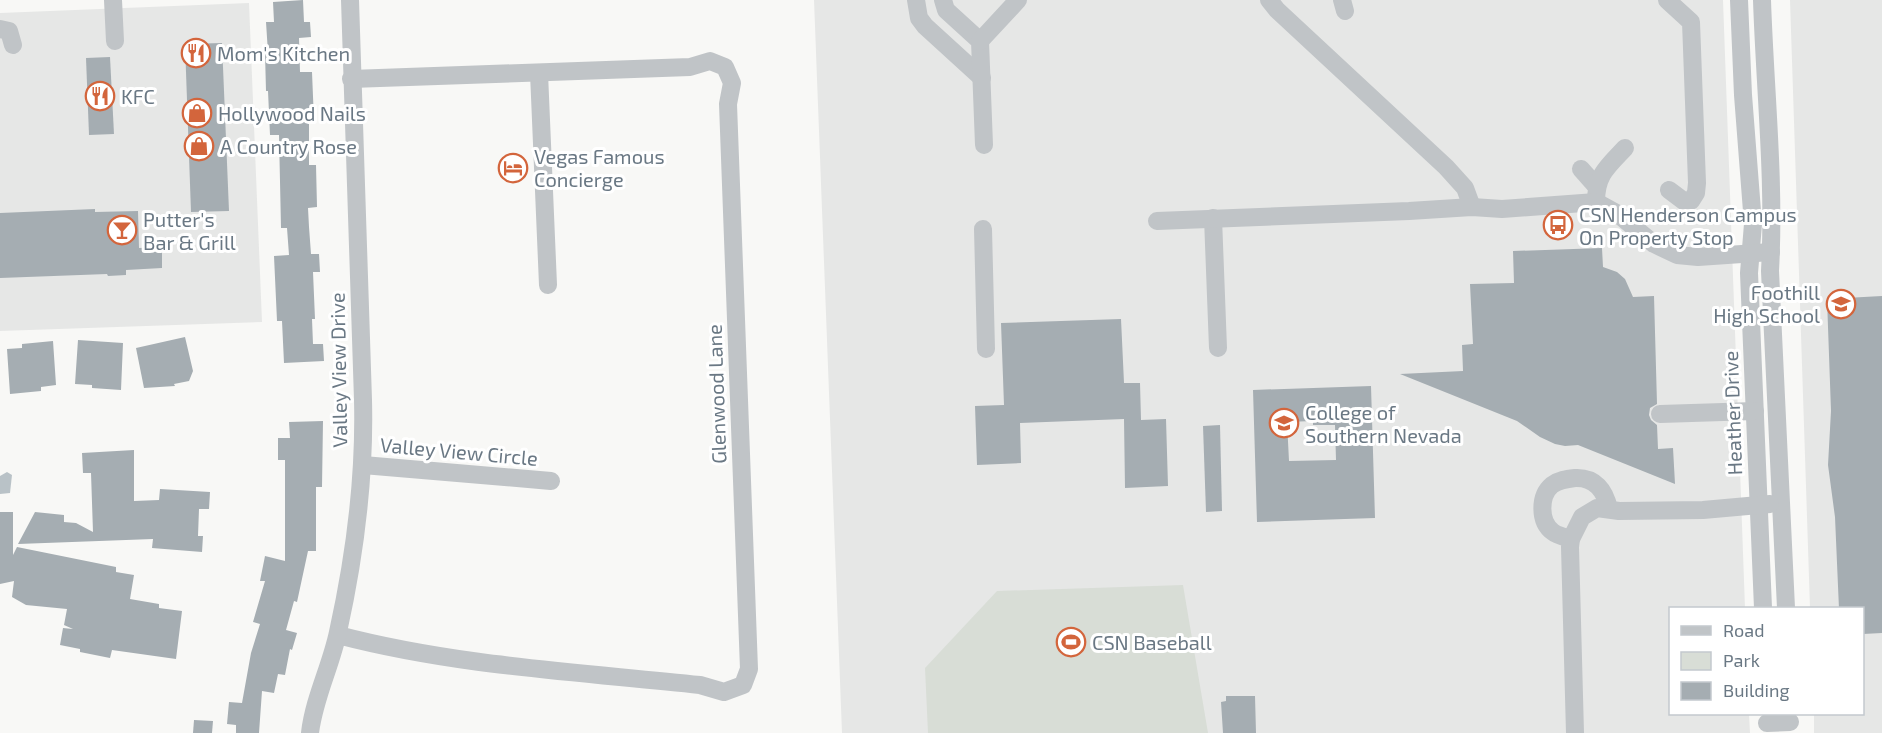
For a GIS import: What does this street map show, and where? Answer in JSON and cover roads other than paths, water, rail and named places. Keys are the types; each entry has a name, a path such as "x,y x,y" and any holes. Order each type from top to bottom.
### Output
{"street":[{"path":"113,0 115,41"},
{"name":"Valley View Drive","path":"310,733 316,702 338,635 352,564 363,465 363,400 350,0"},
{"path":"916,0 919,18 925,26 982,78"},
{"path":"943,0 946,10 980,41 984,145"},
{"path":"980,41 1018,0"},
{"path":"1269,0 1446,167 1465,188 1472,207"},
{"path":"1667,0 1691,22 1697,183 1696,193 1691,201 1685,202 1670,190"},
{"name":"Heather Drive","path":"1739,0 1743,95 1753,224 1749,273 1762,607"},
{"path":"1761,0 1764,80 1771,162 1773,220 1770,271 1786,607"},
{"path":"0,28 9,31 13,45"},
{"name":"Glenwood Lane","path":"338,635 375,645 439,657 700,685 724,692 743,685 749,669 728,104 732,82 725,67 710,61 690,67 351,79"},
{"path":"539,73 548,285"},
{"path":"1596,194 1607,167 1625,148"},
{"path":"1581,169 1596,194 1618,214 1654,244 1677,255 1698,257 1771,252"},
{"path":"1157,221 1472,207 1502,209 1596,194"},
{"path":"1213,218 1218,348"},
{"path":"983,229 986,349"},
{"path":"1660,414 1755,411"},
{"name":"Valley View Circle","path":"363,465 551,482"},
{"path":"1571,538 1554,533 1545,522 1543,507 1548,490 1553,484 1570,478 1588,478 1595,482 1604,493 1609,509"},
{"path":"1575,733 1571,538 1582,517 1597,508 1619,512 1703,510 1781,503"},
{"path":"1767,723 1790,723"}],"place":[{"name":"Mom's Kitchen","path":"196,53"},
{"name":"KFC","path":"100,96"},
{"name":"Hollywood Nails","path":"197,113"},
{"name":"A Country Rose","path":"199,146"},
{"name":"Vegas Famous Concierge","path":"513,168"},
{"name":"CSN Henderson Campus On Property Stop","path":"1558,225"},
{"name":"Putter's Bar & Grill","path":"122,230"},
{"name":"Foothill High School","path":"1841,304"},
{"name":"College of Southern Nevada","path":"1284,423"},
{"name":"CSN Baseball","path":"1071,642"}]}
